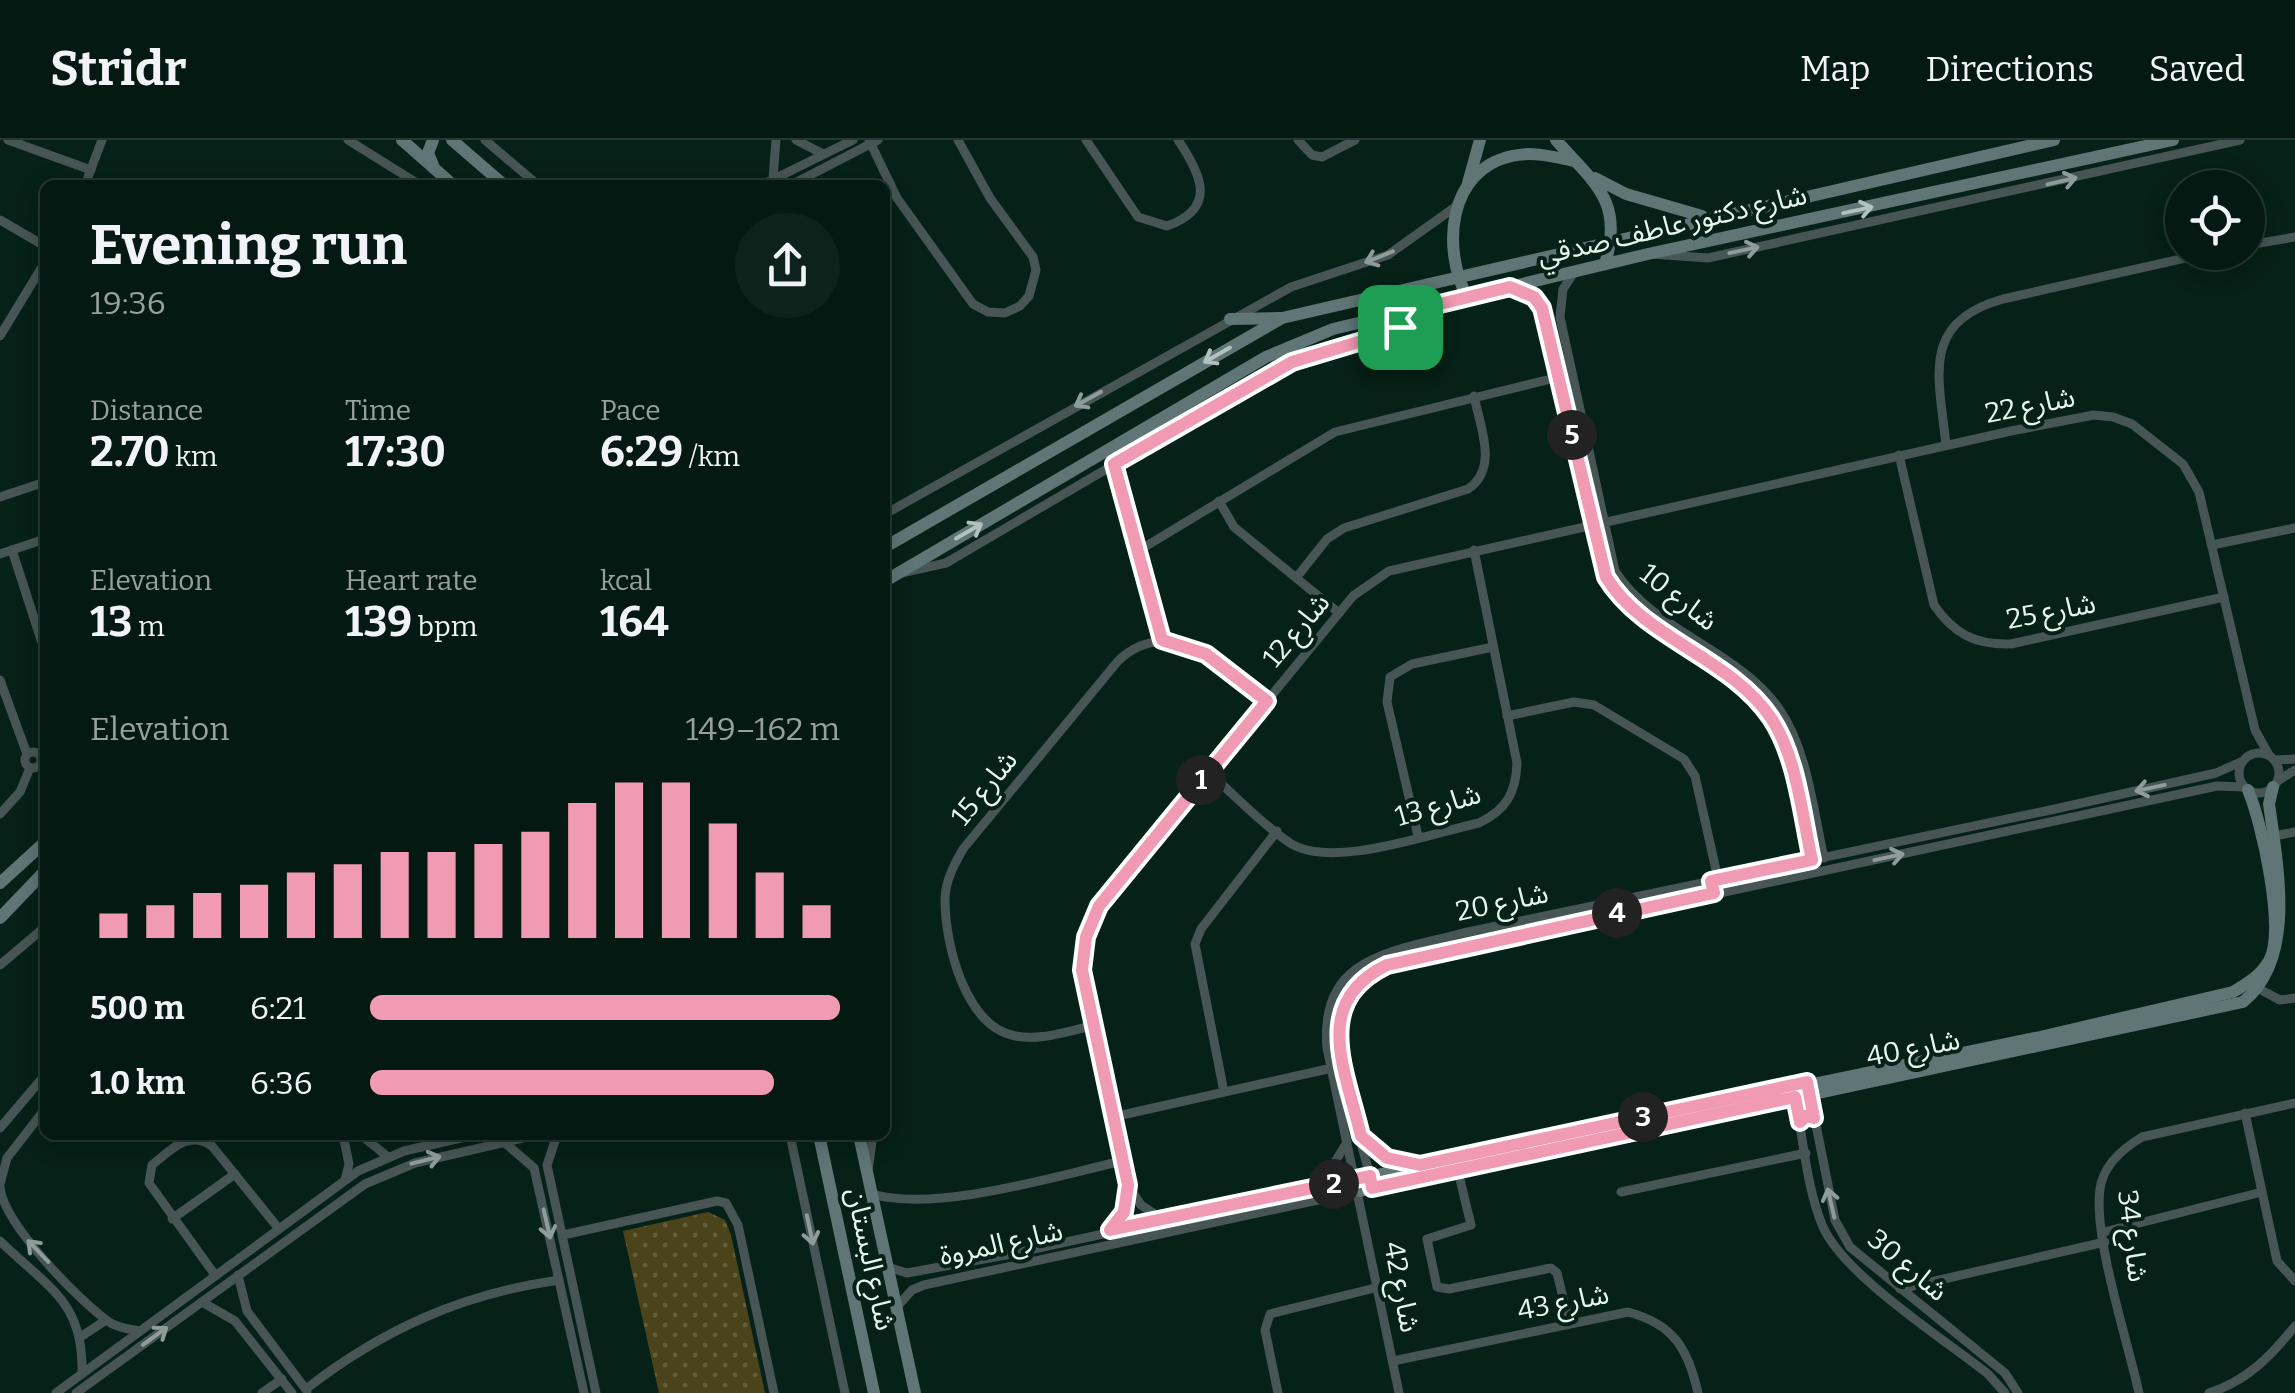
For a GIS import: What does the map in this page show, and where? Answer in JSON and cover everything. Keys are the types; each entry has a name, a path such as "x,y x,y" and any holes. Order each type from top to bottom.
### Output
{"street":[{"path":"8,140 92,170"},
{"path":"87,180 102,140"},
{"path":"348,140 412,180"},
{"path":"402,140 447,180"},
{"path":"433,140 428,153 434,168"},
{"path":"452,140 498,180"},
{"path":"485,140 532,180"},
{"path":"772,179 776,140"},
{"path":"796,140 823,154"},
{"path":"772,179 853,140"},
{"path":"890,183 896,198 973,304 988,312 1005,313 1030,296 1035,284 1033,257 990,198 958,140"},
{"path":"1086,140 1138,217 1167,226 1188,214 1202,191 1200,175 1178,140"},
{"path":"1298,140 1312,154 1322,157 1355,140"},
{"path":"1467,298 1455,275 1450,239 1480,140"},
{"path":"1556,140 1608,203 1612,239 1605,264"},
{"name":"شارع دكتور عاطف صدقي","path":"890,544 1282,318 1455,275 2054,140"},
{"name":"شارع دكتور عاطف صدقي","path":"890,578 1266,357 1334,329 1648,254 2028,181 2173,140"},
{"path":"2028,181 2240,140"},
{"path":"800,180 873,141 889,180"},
{"path":"1468,185 1484,168 1510,156 1538,154 1574,161"},
{"path":"1587,174 1639,199 1710,218"},
{"path":"890,511 1291,287 1388,255 1460,204"},
{"path":"0,220 40,243"},
{"path":"2265,241 2295,237"},
{"path":"1946,445 1937,358 1946,336 1960,318 1980,305 2165,263"},
{"path":"0,336 40,270"},
{"name":"شارع 10","path":"1576,272 1564,289 1560,318 1606,577 1616,593 1747,691 1772,719 1821,872"},
{"name":"شارع 10","path":"1510,287 1534,297 1542,308 1597,525"},
{"path":"899,573 946,563 1292,362 1392,332 1411,311"},
{"path":"1230,319 1282,318"},
{"path":"1138,551 1334,432 1558,377"},
{"path":"1296,578 1328,539 1344,528 1468,489 1480,481 1486,468 1486,454 1474,396"},
{"name":"شارع 22","path":"1597,525 1899,455 2094,415 2132,424 2170,452 2192,477 2255,730 2271,758"},
{"name":"شارع 25","path":"1899,455 1934,605 1947,624 1966,638 1988,644 2011,644 2224,597"},
{"path":"1114,464 1162,640 1206,654 1267,701"},
{"path":"0,497 40,484"},
{"path":"1218,501 1234,528 1339,614"},
{"name":"شارع 12","path":"1128,1185 1082,970 1086,937 1099,906 1353,596 1389,571 1597,525"},
{"path":"2212,545 2295,528"},
{"path":"0,554 40,542"},
{"path":"12,550 40,637"},
{"name":"شارع 13","path":"1208,772 1276,831 1309,852 1328,854 1418,836 1479,823 1496,814 1510,800 1516,782 1516,763 1474,550"},
{"name":"شارع 15","path":"1092,1026 1036,1038 1013,1036 992,1027 976,1012 965,992 945,899 950,872 963,849 1118,661 1141,644 1162,640"},
{"path":"1418,836 1386,689 1400,668 1493,646"},
{"path":"0,681 27,754 25,763 30,768"},
{"path":"1507,716 1584,702 1604,709 1684,760 1695,776 1714,893"},
{"path":"2255,730 2238,772 2246,788 2263,792 2295,770"},
{"path":"27,754 40,753"},
{"path":"2271,758 2275,784 2269,804 2290,945 2285,962 2264,991 2280,1000 2295,998"},
{"path":"2244,759 2295,758"},
{"name":"شارع 20","path":"1365,1183 1348,1139 1324,1019 1334,990 1353,968 1384,954 1463,933 2216,773 2244,759"},
{"path":"0,814 20,792 30,768 40,764"},
{"name":"شارع 20","path":"1365,1183 1361,1136 1338,1019 1347,995 1364,976 1387,965 2218,786 2246,788"},
{"name":"شارع 40","path":"1365,1183 1420,1165 1801,1089 2233,992 2255,979 2270,959 2277,935 2246,788"},
{"path":"1224,1092 1196,944 1201,929 1276,831"},
{"path":"2274,836 2295,832"},
{"path":"0,883 40,846"},
{"path":"16,866 32,882"},
{"path":"0,918 40,875"},
{"path":"0,965 40,931"},
{"name":"شارع 40","path":"1365,1183 1458,1171 1801,1089 2084,1040 2244,1002 2264,991"},
{"path":"1112,1117 1332,1068"},
{"path":"0,1128 40,1081"},
{"name":"شارع 30","path":"1801,1089 1814,1118 1842,1234 1867,1264 2004,1373 2018,1393"},
{"name":"شارع 30","path":"1801,1089 1800,1122 1823,1226 1844,1259 1988,1374 2005,1393"},
{"name":"شارع 34","path":"2139,1393 2105,1237 2100,1191 2112,1161 2126,1147 2160,1131 2295,1103"},
{"path":"2245,1113 2277,1261 2295,1281"},
{"path":"40,1115 7,1158 0,1186 12,1223 106,1320 140,1331"},
{"path":"1800,1122 1806,1116 1814,1118"},
{"path":"1361,1136 1387,1158 1420,1165"},
{"path":"1320,1187 1348,1139"},
{"path":"215,1275 152,1192 148,1174 152,1166 183,1141 204,1140 278,1229"},
{"path":"344,1140 345,1180"},
{"path":"346,1148 355,1140"},
{"path":"367,1140 388,1157"},
{"path":"56,1393 345,1180 388,1157 452,1140"},
{"path":"76,1393 365,1184 402,1167 513,1140"},
{"path":"555,1140 547,1165 596,1393"},
{"path":"791,1140 846,1393"},
{"name":"شارع البستان","path":"820,1140 874,1393"},
{"name":"شارع البستان","path":"860,1140 915,1393"},
{"path":"867,1173 872,1140"},
{"path":"504,1142 534,1168 584,1393"},
{"path":"1621,1192 1806,1153"},
{"path":"872,1194 893,1200 934,1198 1018,1186 1122,1162"},
{"path":"534,1168 547,1165"},
{"path":"1458,1171 1470,1226 1427,1240 1437,1288 1449,1290 1551,1268 1558,1273 1569,1322"},
{"path":"172,1219 235,1174"},
{"name":"شارع المروة","path":"888,1268 907,1273 1320,1187 1365,1183"},
{"name":"شارع المروة","path":"896,1308 902,1298 924,1285 1365,1183"},
{"name":"شارع 42","path":"1365,1183 1399,1393"},
{"path":"1128,1185 1148,1212 1164,1220"},
{"path":"1110,1230 1124,1212 1128,1185"},
{"path":"1900,1290 2262,1192"},
{"path":"320,1198 329,1210"},
{"path":"564,1235 717,1201 726,1203 738,1224 774,1393"},
{"path":"0,1240 63,1302 82,1336 82,1374"},
{"path":"238,1275 244,1307 307,1391 357,1351 429,1313 490,1292 559,1280"},
{"path":"1278,1393 1265,1330 1270,1314 1380,1288"},
{"path":"202,1302 231,1317 292,1393"},
{"path":"231,1317 244,1307"},
{"name":"شارع 43","path":"1394,1361 1628,1312 1654,1319 1676,1336 1690,1358 1698,1393"},
{"path":"568,1318 579,1316"},
{"path":"82,1336 106,1320"},
{"path":"2210,1393 2241,1379 2266,1360 2295,1326"},
{"path":"262,1393 282,1379"},
{"path":"2241,1379 2244,1393"}],"shaded area":[{"path":"708,1212 725,1220 731,1235 765,1393 659,1393 623,1231"}],"route":[{"path":"1510,287 1534,297 1546,320 1606,577 1630,607 1747,691 1772,719 1786,753 1812,860 1711,881 1714,893 1387,965 1364,976 1347,995 1338,1019 1340,1045 1361,1136 1387,1158 1420,1165 1807,1082 1814,1118 1806,1116 1800,1122 1795,1097 1372,1188 1370,1176 1110,1230 1124,1212 1128,1185 1087,1004 1082,970 1086,937 1099,906 1267,701 1206,654 1162,640 1114,464 1292,362 1400,327 1411,311 1510,287"}]}
